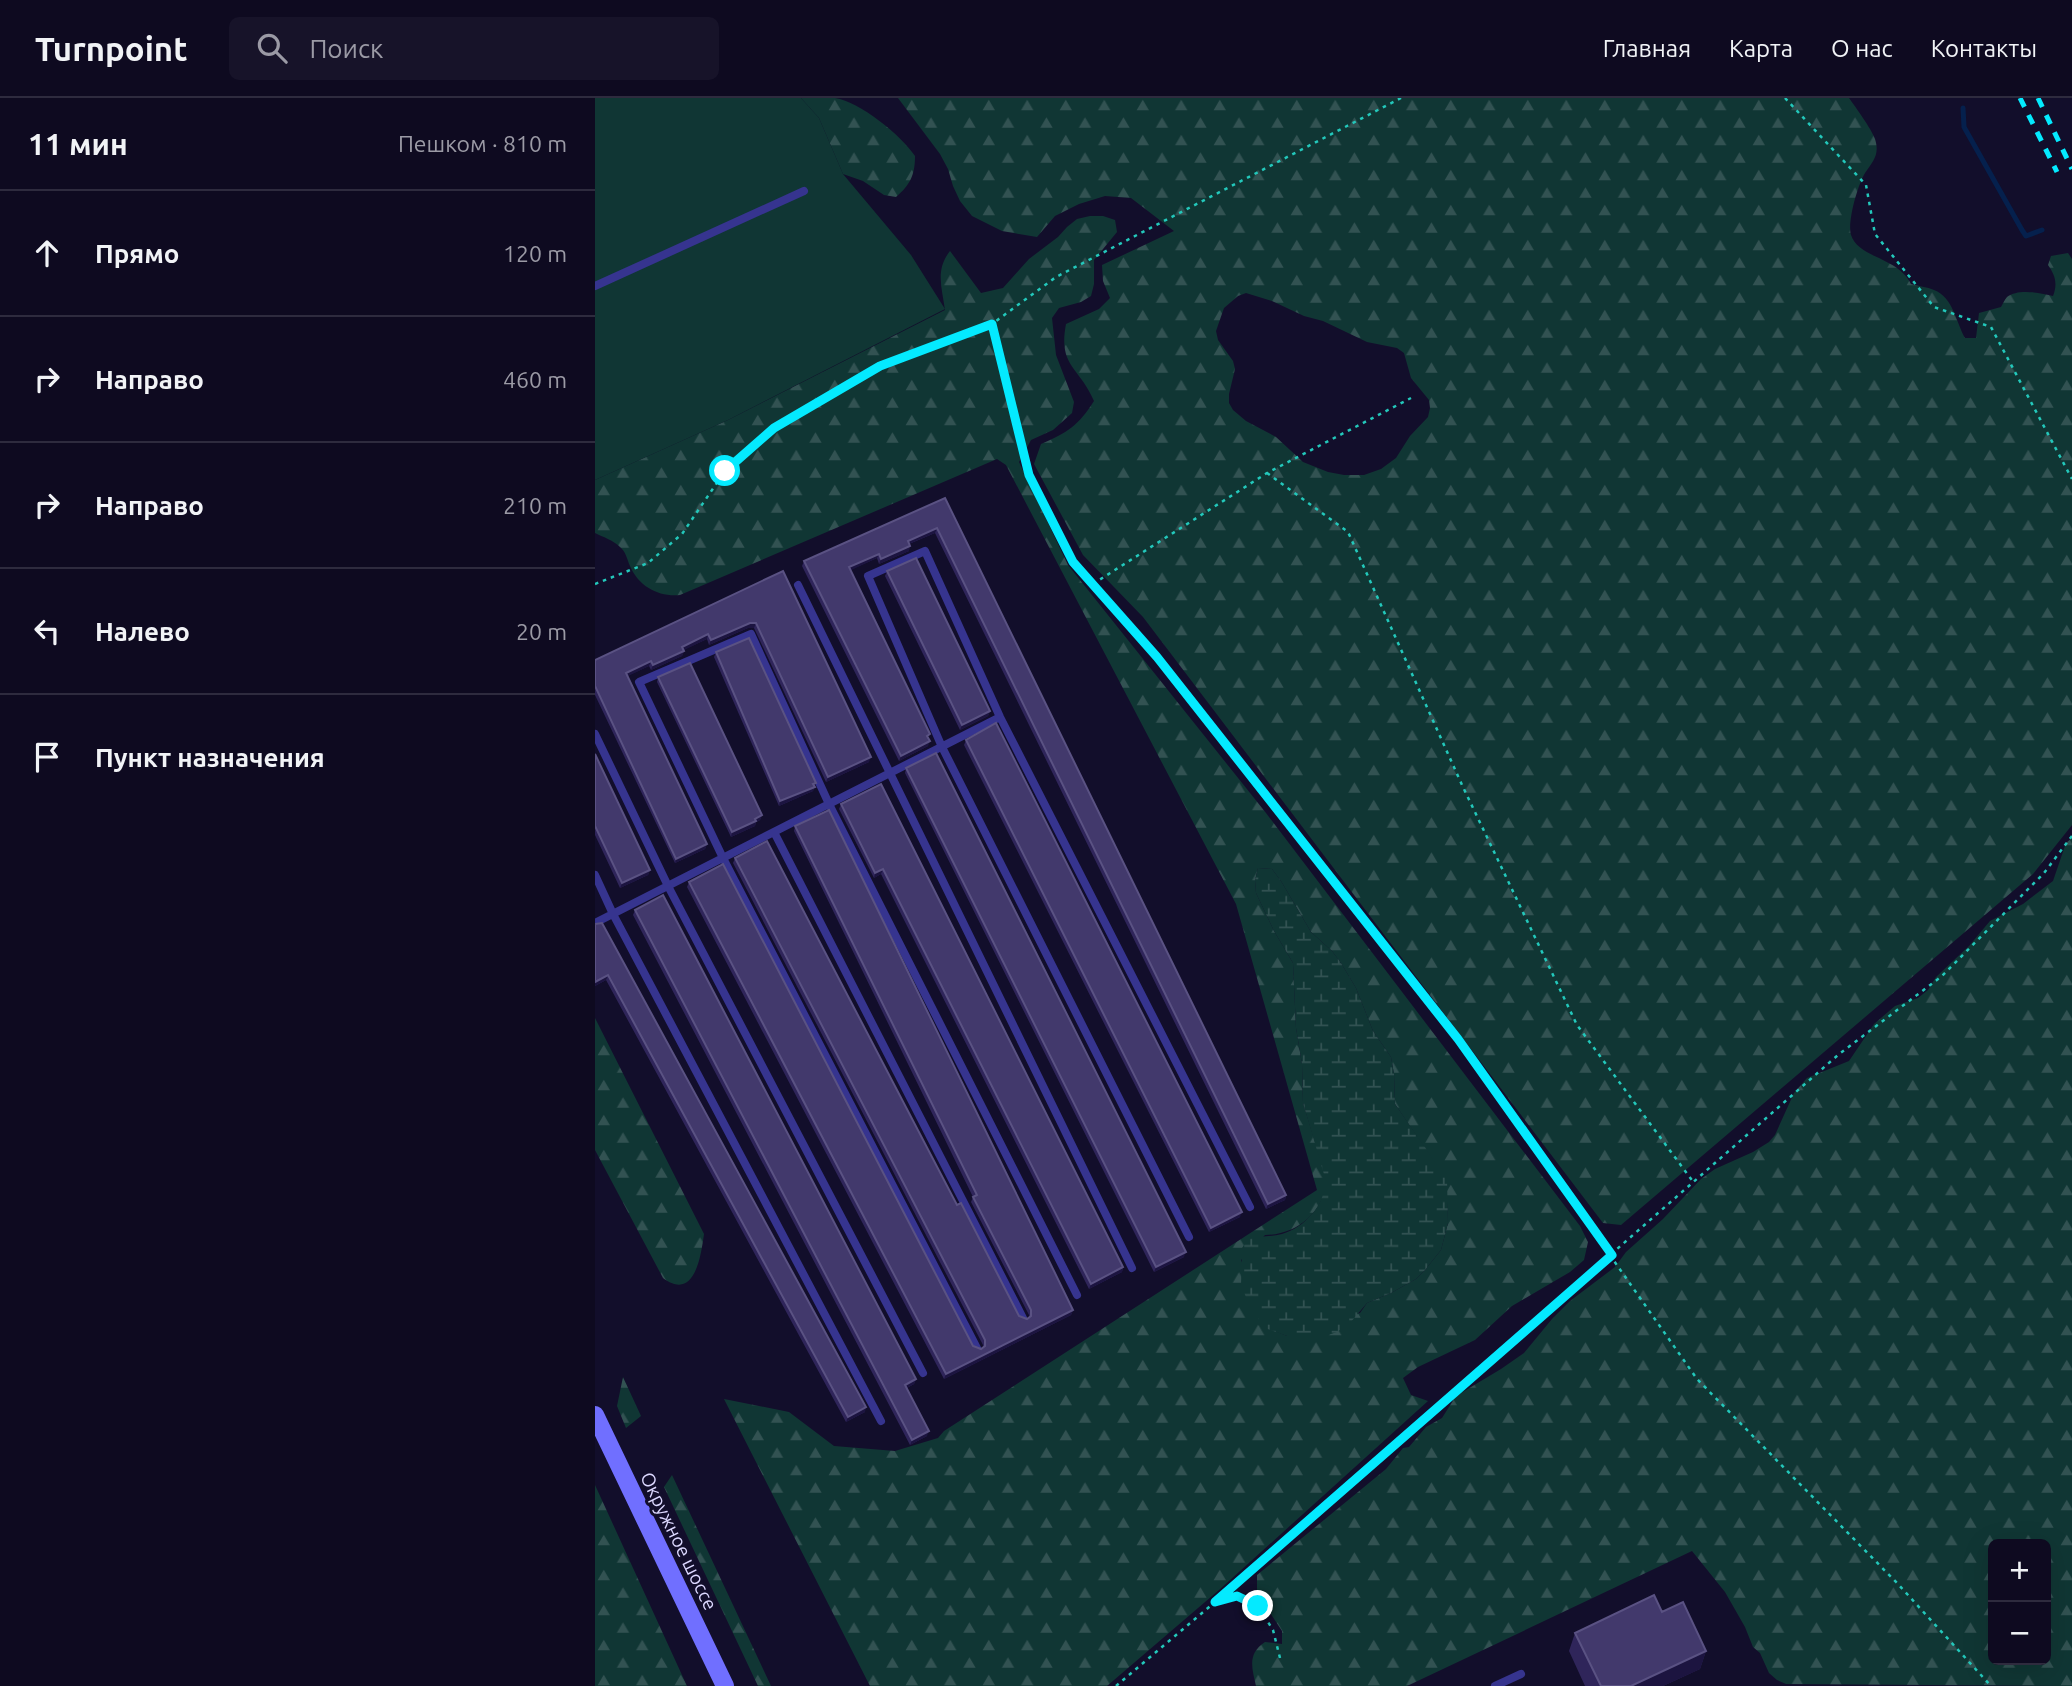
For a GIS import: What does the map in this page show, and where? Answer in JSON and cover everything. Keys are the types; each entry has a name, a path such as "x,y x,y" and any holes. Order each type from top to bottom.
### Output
{"main road":[{"name":"Окружное шоссе","path":"595,1415 725,1686"}],"lane":[{"path":"595,286 804,191"},
{"path":"1189,1237 942,747 868,576 925,551 1000,717 1251,1207"},
{"path":"798,585 1132,1268"},
{"path":"977,1348 723,858 639,682 751,634 829,804 1077,1295"},
{"path":"595,923 1000,717"},
{"path":"595,734 669,886 923,1373"},
{"path":"774,832 1023,1318"},
{"path":"595,875 613,914 881,1421"},
{"path":"1495,1686 1521,1674"}],"path":[{"path":"595,584 648,563 682,534 725,471 774,428 880,366 992,324 1056,276 1401,98"},
{"path":"1785,98 1866,185 1875,234 1934,307 1991,327 2072,480"},
{"path":"992,324 1029,475 1073,562 1157,657 1458,1039 1697,1379 1897,1583 1991,1686"},
{"path":"1093,584 1267,473 1411,398"},
{"path":"1267,473 1348,532 1462,785 1577,1025 1693,1183"},
{"path":"1116,1686 1838,1055 1942,976 2044,873 2072,836"},
{"path":"1215,1602 1237,1596 1258,1606 1273,1630 1280,1658"}],"green space":[{"path":"595,98 801,98 819,118 843,174 911,255 945,309 728,420 595,480"},
{"path":"801,98 835,98 845,101 890,129 915,156 913,174 905,188 896,197 884,195 863,181 843,174 819,118"},
{"path":"898,98 1849,98 1873,134 1877,149 1856,194 1851,235 1861,249 1897,268 1911,284 1931,289 1946,298 1965,338 1976,338 1979,313 2001,307 2012,294 2030,292 2053,296 2055,279 2048,265 2051,256 2068,253 2072,259 2072,825 2033,874 1621,1225 1603,1223 1143,617 1083,555 1034,464 1041,444 1072,427 1094,401 1067,358 1064,338 1066,324 1099,309 1110,298 1103,281 1102,265 1174,231 1131,198 1105,196 1079,204 1055,216 1037,237 1002,231 972,216 960,201 940,154","holes":["1246,293 1272,301 1367,342 1397,348 1404,353 1411,378 1429,400 1430,408 1428,417 1410,436 1396,458 1381,469 1364,475 1328,472 1303,462 1276,437 1246,421 1233,410 1229,403 1229,394 1235,369 1233,361 1218,340 1216,331 1224,308"]},
{"path":"1103,216 1115,220 1117,232 1094,260 1091,296 1081,302 1059,308 1052,318 1056,355 1074,402 1072,413 1053,430 1031,440 1019,462 1068,565 1266,813 1580,1226 1588,1242 1584,1260 1570,1272 1512,1306 1475,1340 1418,1367 1403,1378 1411,1395 1428,1401 1219,1590 1107,1686 870,1686 724,1399 789,1412 834,1446 895,1451 938,1438 944,1431 1317,1190 1236,904 1006,465 997,459 680,595 657,592 644,585 634,573 622,549 595,533 595,480 728,420 945,310 941,272 950,251 981,293 1003,288 1029,259 1077,219","holes":["1258,868 1272,869 1311,932 1341,963 1356,988 1373,1031 1391,1057 1395,1104 1446,1179 1448,1223 1441,1250 1416,1279 1367,1303 1360,1313 1287,1336 1265,1327 1241,1260 1265,1235 1287,1231 1306,1220 1320,1203 1327,1181 1303,1103 1293,963 1256,893"]},
{"path":"2072,838 2072,1686 1786,1684 1769,1673 1725,1592 1692,1551 1407,1686 1256,1686 1252,1662 1255,1651 1265,1642 1282,1644 1282,1631 1257,1593 1257,1575 1386,1469 1403,1448 1409,1447 1426,1427 1442,1418 1456,1396 1524,1353 1570,1301 1615,1267 1626,1252 1663,1219 1701,1179 1769,1142 1775,1135 1794,1093 1807,1078 1849,1061 1874,1024 1895,1006 1918,998 1928,990 1936,977 1969,946 1990,921 2023,904 2053,881 2066,843"},
{"path":"1258,868 1272,869 1311,932 1341,963 1356,988 1373,1031 1391,1057 1395,1104 1447,1179 1448,1223 1441,1250 1416,1279 1367,1303 1350,1323 1325,1336 1287,1336 1265,1328 1250,1307 1241,1285 1242,1248 1248,1239 1282,1234 1306,1221 1322,1199 1326,1181 1303,1103 1293,963 1256,893"},
{"path":"595,1018 704,1234 694,1273 682,1284 674,1284 663,1278 595,1150"},
{"path":"623,1377 641,1416 626,1428 617,1406"},
{"path":"672,1475 771,1686 758,1686 664,1487"},
{"path":"595,1485 687,1686 595,1686"}],"building":[{"path":"945,498 1286,1195 1268,1204 937,528 908,541 910,546 881,559 879,554 849,567 930,734 927,736 930,741 901,756 804,561"},
{"path":"916,558 990,711 962,725 887,571"},
{"path":"783,571 871,757 828,777 756,623 750,623 711,640 708,634 682,647 684,651 653,665 651,661 626,673 707,844 676,859 595,686 595,660"},
{"path":"749,638 816,783 813,784 815,787 780,801 716,652"},
{"path":"690,663 762,815 755,819 756,821 732,832 658,677"},
{"path":"996,723 1242,1212 1211,1228 966,740"},
{"path":"936,753 1186,1252 1156,1267 906,768"},
{"path":"595,754 650,870 622,883 595,826"},
{"path":"881,784 1123,1267 1091,1284 883,869 875,873 841,804"},
{"path":"829,810 1073,1310 946,1374 689,882 723,864 973,1346 981,1349 985,1346 985,1340 735,858 767,841 957,1205 961,1203 1019,1316 1027,1319 1031,1316 1031,1310 973,1197 977,1195 795,826"},
{"path":"663,895 916,1379 905,1385 929,1431 912,1440 635,910"},
{"path":"602,923 866,1407 848,1417 608,975 595,982 595,924"},
{"path":"1654,1595 1662,1612 1683,1602 1706,1651 1631,1686 1601,1686 1575,1633"}],"waterway":[{"path":"1963,108 1964,127 2022,230 2026,236 2042,230"}],"railway":[{"path":"2020,98 2057,172"},
{"path":"2038,98 2072,169"}],"route":[{"path":"725,471 774,428 880,366 992,324 1029,475 1073,562 1157,657 1458,1039 1612,1255 1215,1602 1237,1596 1258,1606"}]}
